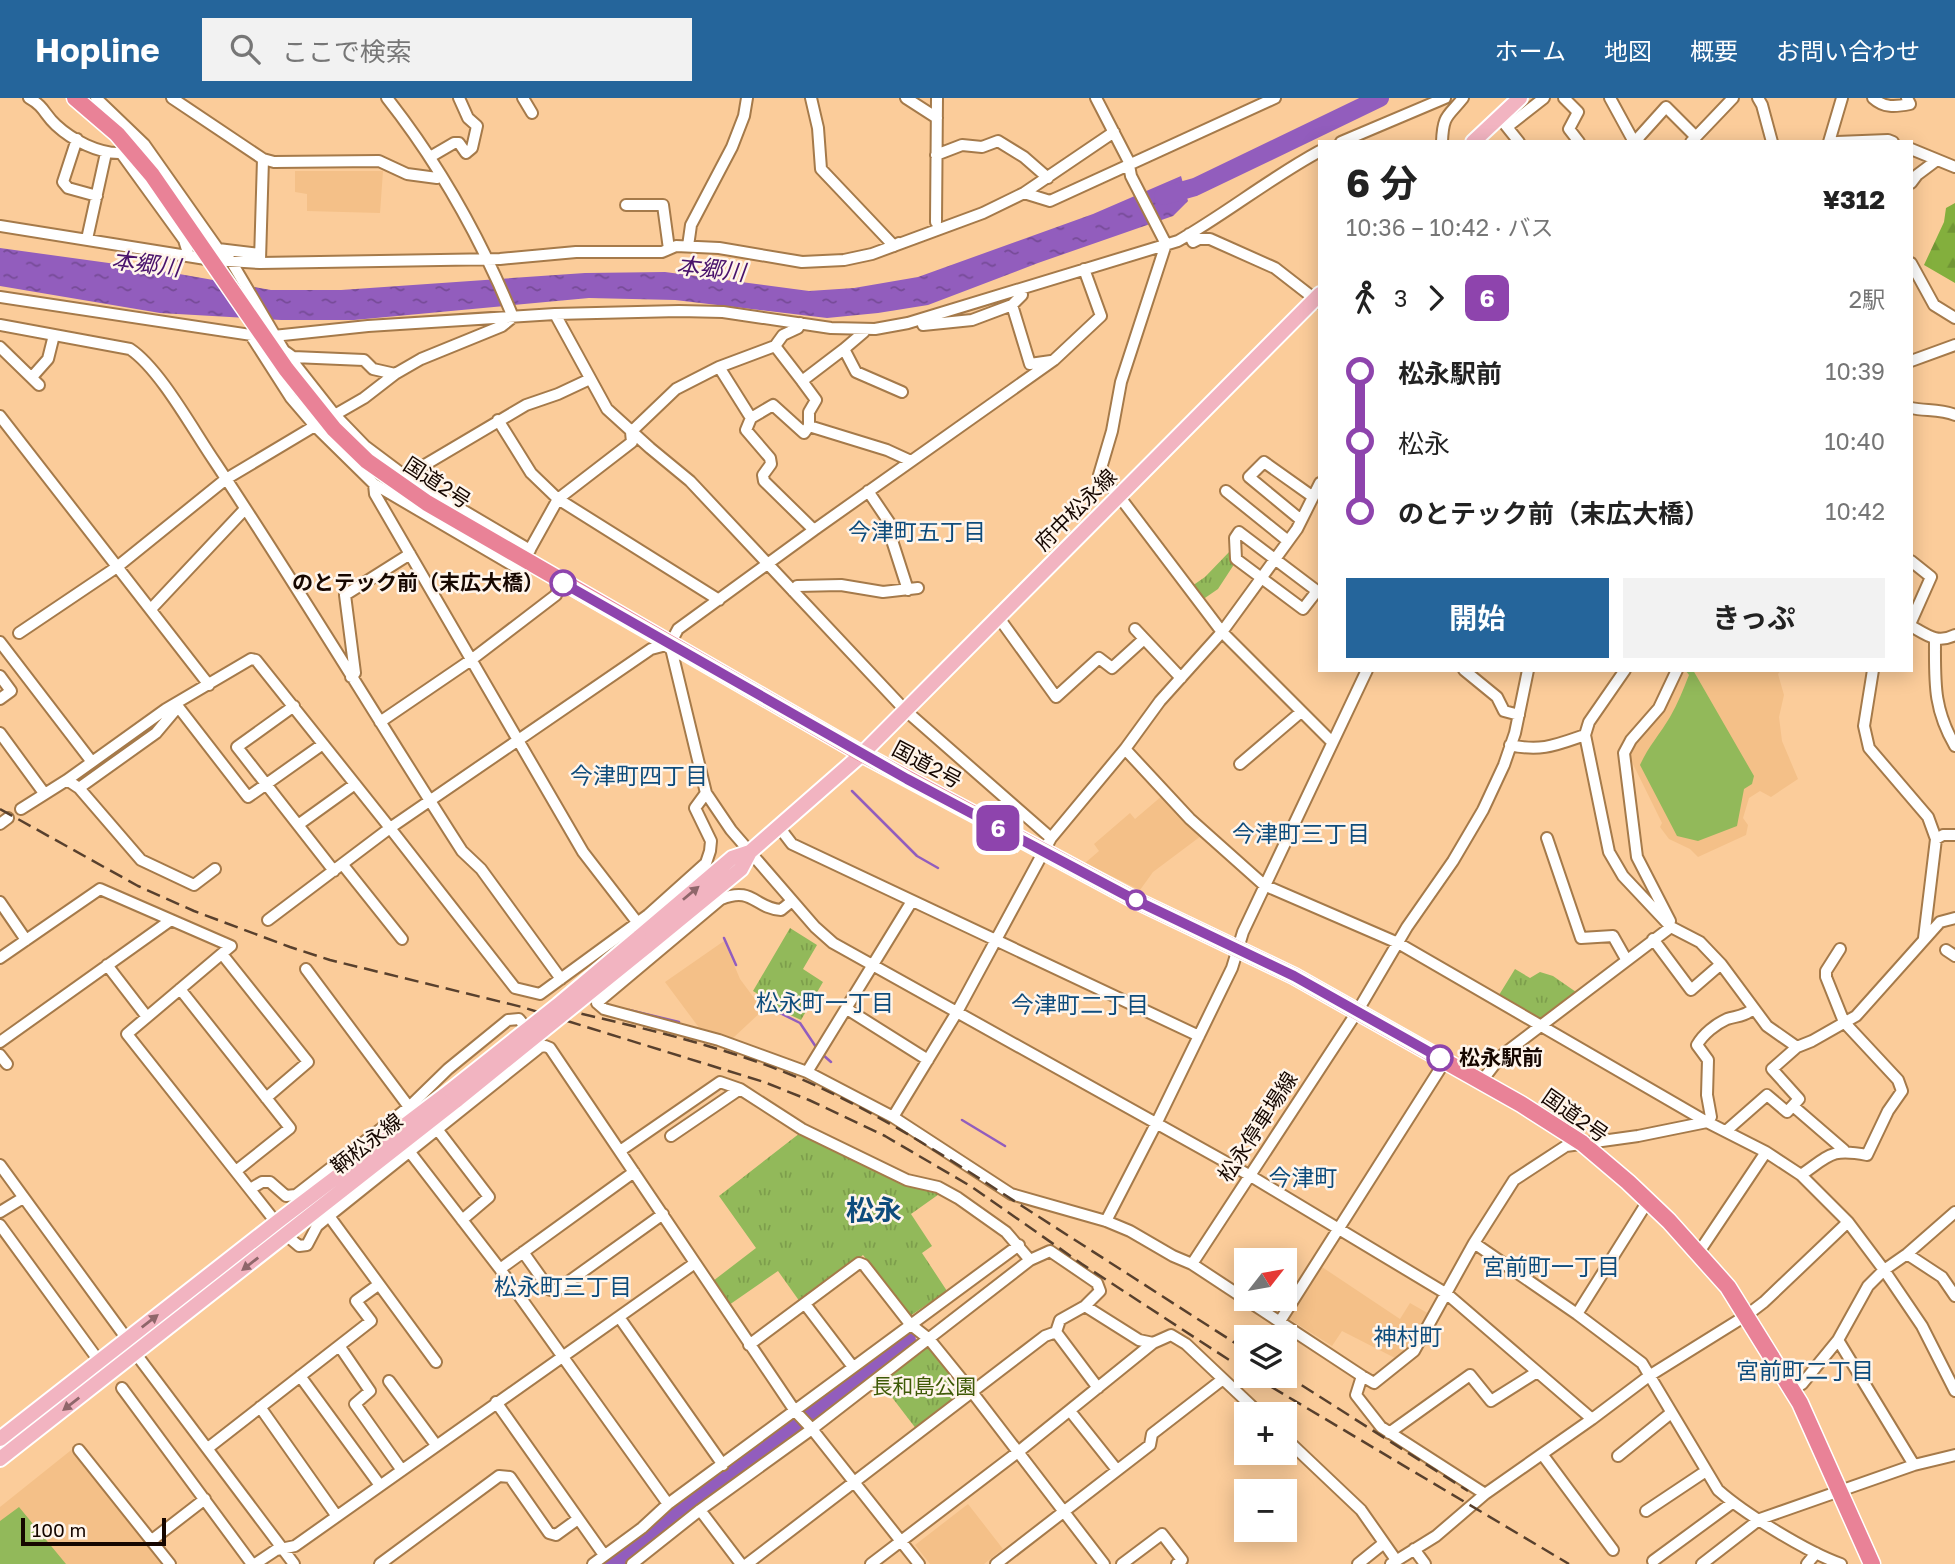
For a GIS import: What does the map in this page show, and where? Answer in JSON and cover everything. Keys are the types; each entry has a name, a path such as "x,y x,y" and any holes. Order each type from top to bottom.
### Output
{"highway":[{"name":"国道2号","path":"75,98 117,134 215,254 262,334 310,401 334,429 367,461 426,503 527,555 560,582 862,754 1020,840 1046,845 1238,950 1294,976 1521,1104 1581,1143 1648,1201 1699,1252 1728,1287 1800,1404 1871,1564"}],"main road":[{"path":"1476,140 1503,122 1520,98"},
{"name":"府中松永線","path":"862,754 1318,299"},
{"name":"鞆松永線","path":"0,1459 286,1235 558,1005 642,942 732,858 750,852 862,754"},
{"name":"鞆松永線","path":"0,1439 277,1222 454,1095"}],"street":[{"path":"29,98 42,105 55,124 76,139 106,153 121,153 184,240 189,256"},
{"path":"96,98 144,144 215,254 231,261 260,258"},
{"path":"172,98 263,159 274,162 379,161 407,174 438,178 441,176"},
{"path":"387,98 441,176 491,263 513,317"},
{"path":"430,158 454,143 459,143 466,153 472,148 477,126 468,118 459,98"},
{"path":"523,98 532,113"},
{"path":"688,246 691,225 732,147 744,117 747,98"},
{"path":"811,98 818,128 821,169 894,246"},
{"path":"906,98 937,118"},
{"path":"936,222 937,98"},
{"path":"1096,98 1166,244 1121,382 1112,431 1098,475 1119,496 1222,632 1332,742"},
{"path":"1024,193 1049,201 1130,171 1275,98"},
{"path":"1346,140 1445,98"},
{"path":"1442,140 1448,112 1463,98"},
{"path":"1517,140 1503,122 1544,98"},
{"path":"1564,98 1578,112 1569,129 1577,140"},
{"path":"1610,98 1635,140"},
{"path":"1637,140 1666,107 1694,139 1733,98"},
{"path":"1758,98 1771,140"},
{"path":"1830,140 1842,98"},
{"path":"1873,98 1882,105 1892,107 1910,104 1907,98"},
{"path":"0,226 189,256 215,254 260,258 491,263 576,253 662,251 676,246 688,246 719,247 802,262 844,260 872,254 983,213 1024,193 1114,132"},
{"path":"76,139 63,182 68,188 97,196"},
{"path":"936,155 962,145 982,147 998,141 1024,157 1048,178"},
{"path":"1913,150 1955,167"},
{"path":"333,416 365,398 395,374 421,359 513,317 723,312 831,328 863,329 908,323 1166,244 1189,234 1280,173 1318,152"},
{"path":"87,239 106,153"},
{"path":"260,258 263,159"},
{"path":"1913,180 1937,160"},
{"path":"626,205 663,205 669,249"},
{"path":"894,246 936,222 983,213"},
{"path":"1189,234 1193,242 1210,239 1275,268 1318,299"},
{"path":"231,261 292,398 317,425 380,489 519,569 558,499 632,442 631,432"},
{"path":"1913,267 1934,305 1955,318"},
{"path":"1084,269 1101,316 1054,360 678,629 670,645 706,793 731,830 815,927 833,943 1249,1175 1447,1294 1592,1419"},
{"path":"908,323 911,328 931,323 972,320 1012,306 1023,295 1021,289"},
{"path":"0,297 262,334 499,322"},
{"path":"1012,306 1030,364 1054,360"},
{"path":"555,314 607,409 690,481 905,710 1034,824 1046,845"},
{"path":"631,432 676,389 719,367 775,346 783,335 798,328 800,323"},
{"path":"0,325 130,349 141,357 226,479 462,851 481,869 561,979"},
{"path":"802,381 864,332 863,329"},
{"path":"262,334 293,357 364,360 373,369 395,374"},
{"path":"0,347 36,381 48,359 54,335"},
{"path":"1913,360 1955,345"},
{"path":"775,346 816,400 808,412 809,426 804,433 774,405 751,418 746,430 771,458 771,464 763,474 764,481 814,530"},
{"path":"283,349 333,416 365,446 403,478 527,555"},
{"path":"844,349 856,372 902,392"},
{"path":"719,367 751,418"},
{"path":"403,478 526,405 590,379"},
{"path":"1913,408 1955,415"},
{"path":"0,415 209,685"},
{"path":"498,420 531,473 558,499 719,600"},
{"path":"19,633 117,567 226,479 317,425"},
{"path":"809,426 887,450 911,461"},
{"path":"1301,520 1248,477 1264,462 1314,495"},
{"path":"893,1117 957,1012 1046,845 1125,749 1160,701 1222,632 1288,541 1318,487"},
{"path":"380,489 410,554 517,741 583,852 637,922"},
{"path":"793,591 797,586 841,585 883,592 913,589 889,531 893,528 868,491"},
{"path":"1226,491 1288,541"},
{"path":"151,609 245,509"},
{"path":"1239,532 1275,559 1317,591 1303,609 1236,559 1235,538 1239,532"},
{"path":"351,677 355,673 345,596 410,554"},
{"path":"1913,563 1931,577 1913,619"},
{"path":"380,722 471,660 556,595 560,582"},
{"path":"999,618 1056,697 1099,658 1112,668 1144,639"},
{"path":"1913,625 1935,640 1955,635"},
{"path":"1135,629 1181,678"},
{"path":"1935,640 1934,692 1947,732 1955,746"},
{"path":"0,642 92,762"},
{"path":"268,920 429,799 651,649 670,645"},
{"path":"20,809 209,685 251,659 256,660 515,988 540,994 648,915 706,863 711,841 695,808 706,793"},
{"path":"1105,1221 1157,1124 1232,968 1243,932 1264,885 1366,672"},
{"path":"1466,672 1497,698 1504,711 1519,715"},
{"name":"松永停車場線","path":"1192,1264 1357,1012 1483,810 1510,745 1528,672"},
{"path":"1614,686 1616,672"},
{"path":"1624,672 1589,722 1585,735 1609,852 1623,876 1660,908"},
{"path":"1676,672 1659,708 1631,740 1624,753 1637,857 1671,927 1700,942 1721,964 1767,1026 1797,1047"},
{"path":"1873,672 1864,726 1869,748 1928,817 1936,839 1924,938"},
{"path":"0,676 11,691 0,699"},
{"path":"177,706 248,797 323,744"},
{"path":"79,788 156,733 177,706"},
{"path":"294,706 237,747 299,825 402,939"},
{"path":"1240,764 1301,712"},
{"path":"0,733 44,793"},
{"path":"1510,745 1530,750 1543,749 1585,735"},
{"path":"1125,749 1190,819 1264,885 1398,943 1707,1122 1766,1152 1801,1175 1848,1222 1884,1269 1922,1326 1955,1391"},
{"path":"67,780 79,788 141,860 194,885 215,869"},
{"path":"299,825 355,784"},
{"path":"1020,840 1034,824"},
{"path":"779,827 792,844 1199,1036"},
{"path":"1936,839 1943,835 1955,835"},
{"path":"1547,838 1581,938 1613,936 1626,959"},
{"path":"0,958 100,889 231,946 127,1034 286,1235 299,1246 307,1245 317,1226 328,1216 541,1047"},
{"path":"597,1003 721,899 737,894 747,895 773,910 780,910 792,901"},
{"path":"807,1072 912,901"},
{"path":"0,902 26,940"},
{"path":"1726,1132 1767,1095 1787,1112 1800,1099 1772,1069 1797,1047 1856,1016 1940,922 1955,918"},
{"path":"0,1042 171,920"},
{"path":"1482,1082 1501,1056 1671,927"},
{"path":"1653,939 1691,990 1721,964"},
{"path":"1801,1175 1832,1153 1844,1150 1867,1155 1888,1111 1902,1091 1898,1080 1844,1022 1826,977 1826,971 1840,949"},
{"path":"222,954 308,1062 267,1098"},
{"path":"107,965 147,1017"},
{"path":"306,969 409,1107"},
{"path":"572,971 604,1009 719,1040 807,1072 893,1117 1012,1194 1130,1231 1192,1264 1374,1383 1413,1351 1474,1243 1514,1180 1566,1146 1638,1136 1707,1122 1711,1117 1707,1095 1708,1060 1697,1045 1702,1037 1726,1020 1747,1015 1753,1009"},
{"path":"180,989 290,1128 236,1171"},
{"path":"848,1009 928,1060"},
{"path":"250,1189 262,1182 270,1182 286,1196 296,1195 409,1107 443,1073 508,1020 519,1020 541,1047 550,1048 795,1411 919,1564"},
{"path":"1280,1321 1445,1061"},
{"path":"620,1151 720,1082 740,1089 802,1129 907,1180 938,1187 958,1198 992,1220 1030,1260"},
{"path":"671,1136 740,1089"},
{"path":"1793,1106 1844,1150"},
{"path":"437,1129 489,1197 462,1220"},
{"path":"409,1151 500,1269 668,1504"},
{"path":"1699,1252 1766,1152"},
{"path":"0,1165 136,1354 294,1564"},
{"path":"500,1269 634,1172"},
{"path":"0,1212 23,1198"},
{"path":"1577,1314 1648,1201"},
{"path":"1792,1390 1802,1384 1838,1340 1868,1286 1884,1269 1907,1254 1955,1212"},
{"path":"523,1252 551,1290 556,1290 663,1214"},
{"path":"328,1216 436,1362"},
{"path":"1297,1449 1361,1510 1384,1543 1393,1562 1436,1536 1485,1494 1648,1376 1747,1315 1848,1222"},
{"path":"0,1225 99,1361"},
{"path":"1474,1243 1642,1363 1718,1490 1732,1503 1816,1553 1841,1564"},
{"path":"593,1564 642,1528 668,1504 1018,1245"},
{"path":"632,1564 1030,1260 1050,1251 1097,1283 1100,1291 1085,1306 1060,1320 1056,1332"},
{"path":"1907,1254 1942,1277 1953,1290"},
{"path":"122,1388 254,1564 276,1550 295,1546 695,1263"},
{"path":"750,1346 859,1263 864,1265 910,1324 929,1339 972,1392 1104,1564"},
{"path":"208,1448 370,1321 356,1301 379,1284"},
{"path":"805,1304 853,1367"},
{"path":"1085,1306 1139,1340 1153,1343"},
{"path":"619,1317 723,1465"},
{"path":"1056,1332 1098,1388"},
{"path":"747,1564 1045,1336 1056,1332"},
{"path":"871,1564 1018,1452 1153,1343 1171,1335 1186,1344 1247,1402"},
{"path":"1838,1340 1914,1465"},
{"path":"340,1347 370,1391 355,1404 401,1469"},
{"path":"1389,1433 1470,1375 1491,1401 1537,1372"},
{"path":"300,1376 379,1485"},
{"path":"1362,1376 1356,1395 1381,1427 1485,1494"},
{"path":"996,1564 1150,1445 1152,1434 1223,1380"},
{"path":"389,1381 436,1445"},
{"path":"496,1402 604,1555"},
{"path":"260,1407 336,1515"},
{"path":"1070,1410 1117,1470"},
{"path":"1618,1457 1671,1413"},
{"path":"79,1450 170,1564"},
{"path":"1542,1454 1613,1550"},
{"path":"1702,1564 1760,1519 1914,1465 1955,1455"},
{"path":"1646,1511 1706,1471"},
{"path":"380,1564 499,1476 510,1478 549,1533 556,1535 578,1519"},
{"path":"152,1540 205,1499"},
{"path":"1653,1561 1732,1503"},
{"path":"700,1510 741,1564"},
{"path":"1122,1564 1162,1534 1182,1560 1177,1564"},
{"path":"1358,1564 1384,1543"},
{"path":"1414,1549 1424,1564"},
{"path":"1807,1564 1816,1553"}],"shaded area":[{"path":"295,171 383,171 380,213 307,211 307,194 295,192"},
{"path":"1680,672 1780,672 1784,695 1779,717 1782,741 1798,779 1771,797 1760,791 1749,798 1743,818 1748,825 1746,835 1698,857 1690,849 1669,839 1660,827 1662,823 1629,756"},
{"path":"1163,795 1201,836 1153,872 1140,890 1085,863 1099,851 1094,844 1130,813 1135,819"},
{"path":"724,941 740,979 763,1010 732,1039 700,1029 665,982"},
{"path":"1319,1265 1400,1319 1410,1303 1431,1315 1411,1349 1395,1358 1342,1331 1332,1346 1286,1317 1290,1311 1297,1311 1297,1300"},
{"path":"75,1447 167,1564 0,1564 0,1507"},
{"path":"968,1504 1003,1549 984,1564 930,1564 915,1545"}],"green space":[{"path":"1955,203 1955,283 1924,265 1944,222 1946,208"},
{"path":"1231,550 1233,566 1218,589 1202,600 1192,586 1205,577"},
{"path":"1687,672 1694,672 1754,776 1752,784 1744,789 1737,826 1698,841 1677,836 1640,765 1676,707 1689,675"},
{"path":"790,928 817,945 803,969 823,982 801,1020 765,1003 766,999 753,991"},
{"path":"1515,969 1530,978 1540,972 1553,976 1576,992 1542,1020 1499,995"},
{"path":"800,1133 942,1192 911,1214 932,1246 922,1253 947,1291 910,1316 863,1255 800,1302 778,1271 729,1305 713,1281 756,1248 719,1196"},
{"name":"長和島公園","path":"929,1344 967,1391 917,1430 881,1383"},
{"path":"19,1507 66,1564 0,1564 0,1521"}],"water":[{"path":"1181,176 1188,201 1173,216 928,305 827,318 675,300 589,298 354,320 281,320 160,313 0,286 0,248 145,268 271,290 341,290 585,273 665,272 809,291 854,288 918,277 1093,214"}],"waterway":[{"name":"本郷川","path":"1163,196 1195,187 1380,98"},
{"path":"852,791 917,856 938,868"},
{"path":"724,938 736,965"},
{"path":"766,1006 800,1023 816,1047"},
{"path":"629,1010 679,1022"},
{"path":"822,1054 831,1062"},
{"path":"962,1120 1005,1146"},
{"path":"612,1564 907,1340"}],"railway":[{"path":"0,809 138,886 194,911 290,947 330,960 522,1007 764,1082 809,1100 885,1136 972,1187 1082,1264 1234,1363"},
{"path":"561,1009 713,1047 772,1067 830,1092 941,1155 1234,1342"},
{"path":"1297,1382 1468,1491"},
{"path":"1273,1388 1569,1564"}],"bus line":[{"name":"6","path":"563,583 907,779 1133,899 1294,976 1440,1058"}],"place":[{"name":"のとテック前（末広大橋）","path":"563,583"},
{"name":"松永駅前","path":"1440,1058"}],"district":[{"name":"今津町五丁目","path":"917,532"},
{"name":"今津町四丁目","path":"639,776"},
{"name":"今津町三丁目","path":"1301,834"},
{"name":"松永町一丁目","path":"825,1003"},
{"name":"今津町二丁目","path":"1080,1005"},
{"name":"今津町","path":"1303,1178"},
{"name":"松永","path":"874,1210"},
{"name":"宮前町一丁目","path":"1551,1267"},
{"name":"松永町三丁目","path":"563,1287"},
{"name":"神村町","path":"1408,1337"},
{"name":"宮前町二丁目","path":"1805,1371"}]}
